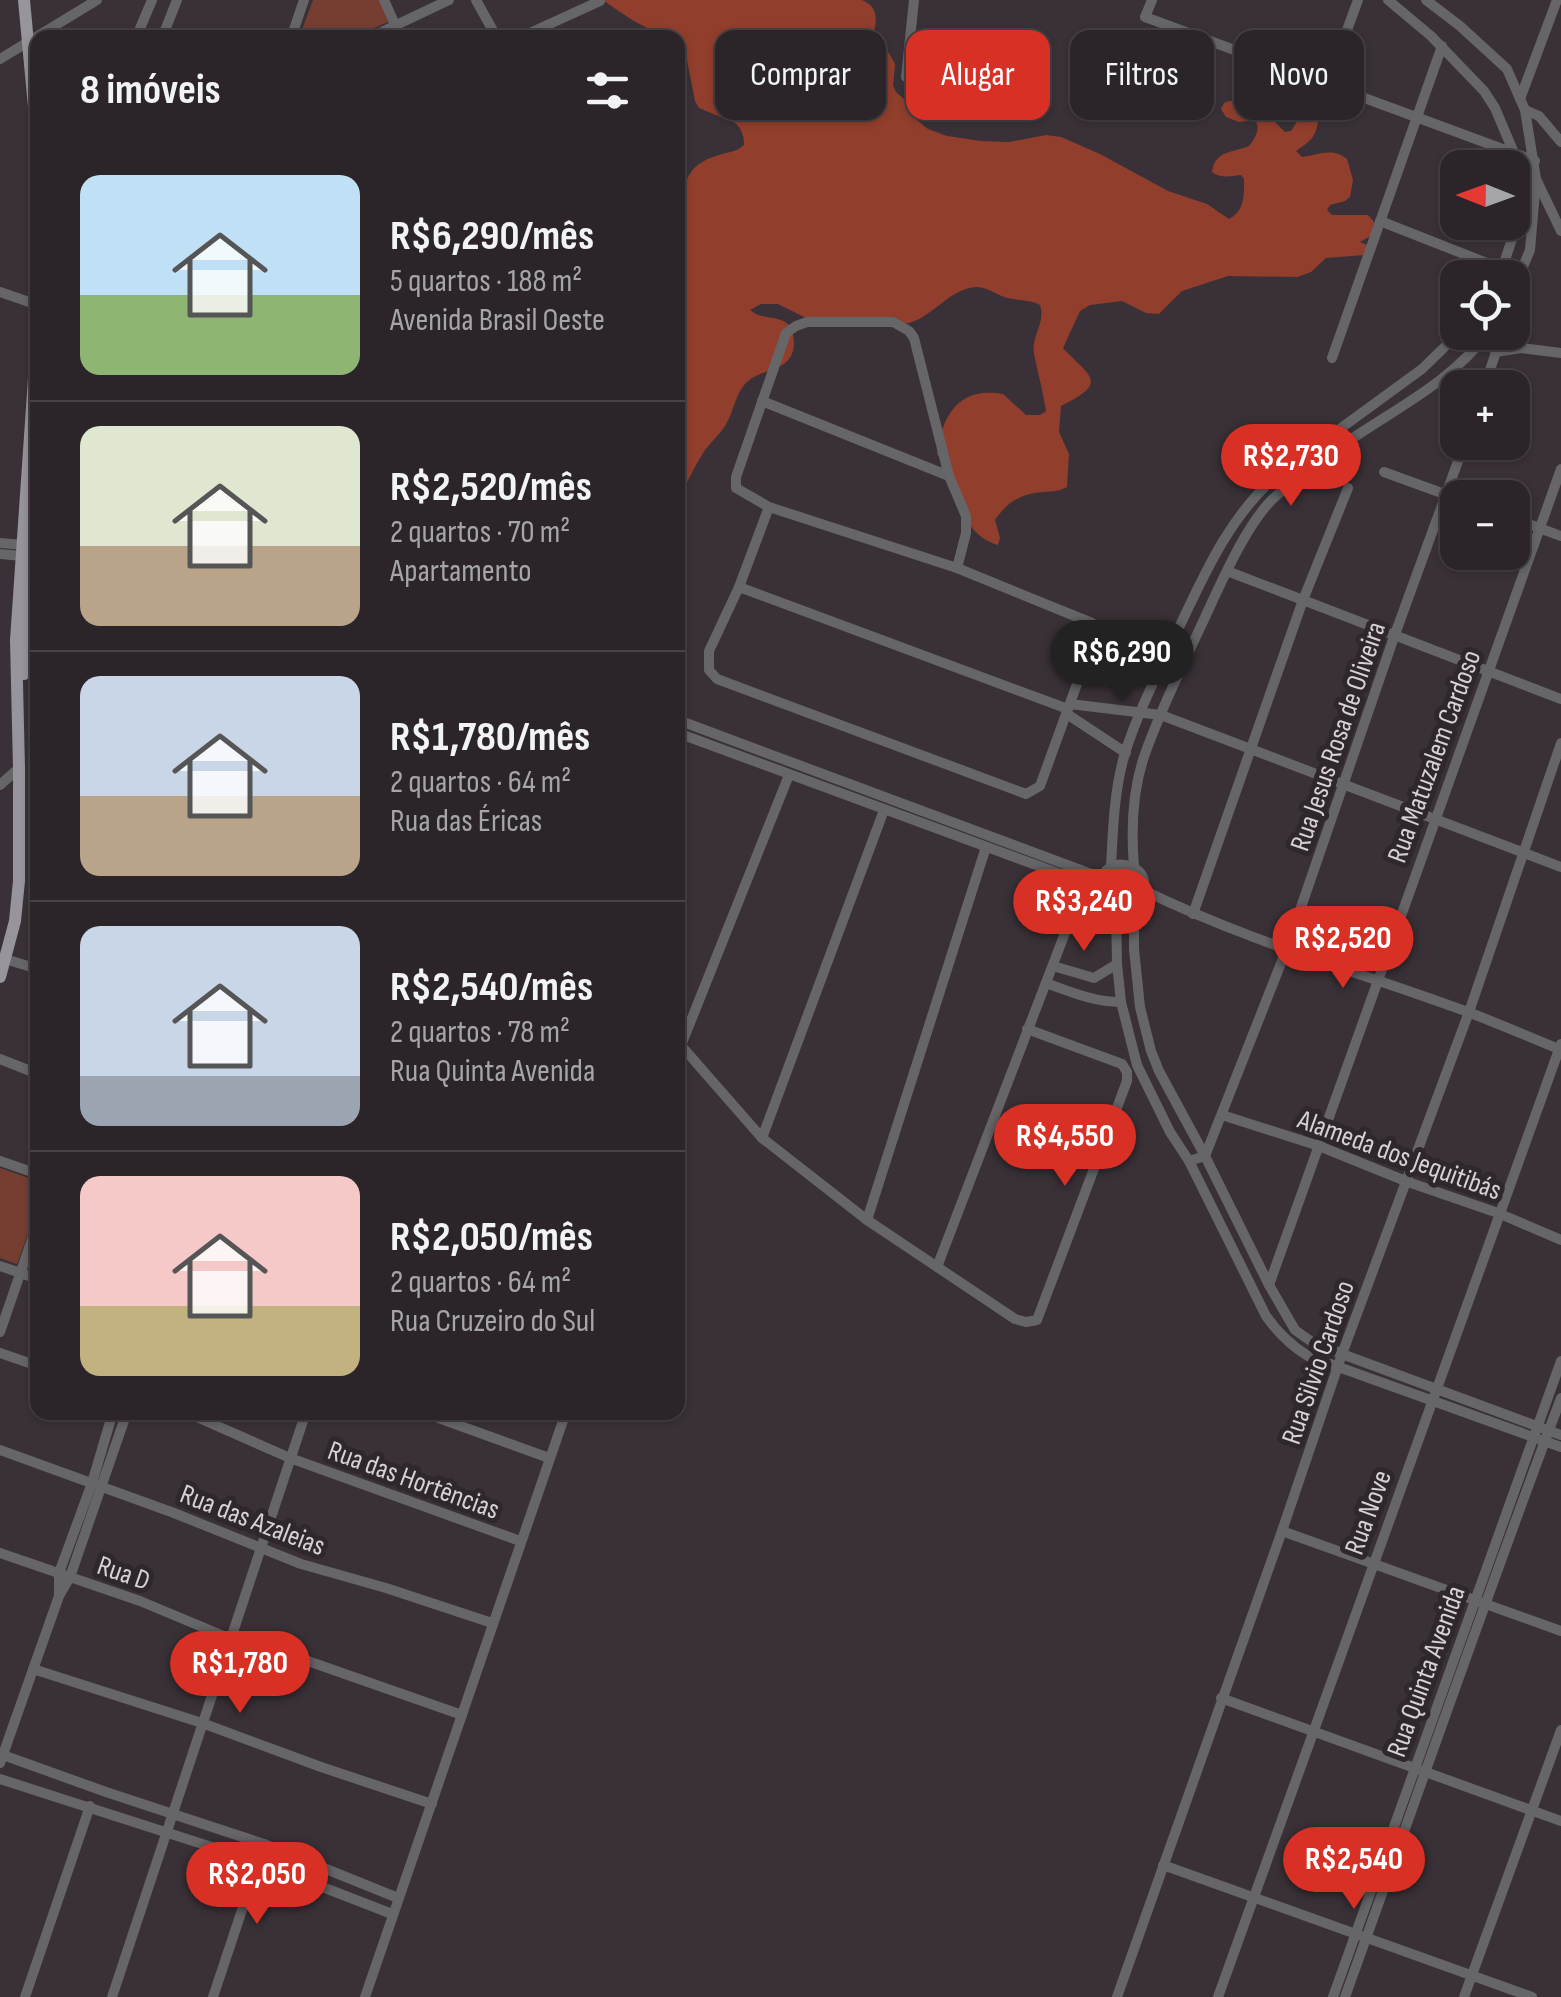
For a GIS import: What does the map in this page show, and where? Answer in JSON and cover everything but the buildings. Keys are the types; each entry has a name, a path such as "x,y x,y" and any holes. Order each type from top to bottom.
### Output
{"main road":[{"path":"24,0 30,64"},
{"path":"26,644 22,551 30,488"},
{"path":"0,976 15,922 19,881 18,716 30,557"}],"street":[{"path":"48,30 97,0"},
{"path":"139,30 152,0"},
{"path":"165,30 177,0"},
{"path":"295,30 304,0"},
{"path":"384,0 398,30"},
{"path":"402,30 449,0"},
{"path":"476,0 493,30"},
{"path":"911,30 914,0"},
{"path":"1152,0 1145,17 1234,50"},
{"path":"1347,30 1358,0"},
{"path":"1388,0 1442,46 1484,91 1513,150"},
{"path":"1426,0 1507,69 1523,104 1536,179 1526,260"},
{"path":"1523,104 1557,0"},
{"path":"537,30 600,1"},
{"path":"0,59 28,42"},
{"path":"1332,358 1442,46"},
{"path":"1364,98 1506,150"},
{"path":"1523,104 1561,142"},
{"path":"1530,159 1534,161"},
{"path":"1536,179 1561,231"},
{"path":"1380,221 1470,260"},
{"path":"0,292 30,302"},
{"path":"769,507 739,587 709,651 708,670 717,680 1026,794 1040,786 1094,637 1092,623 958,568 769,507 736,488 736,476 786,333 807,322 894,322 909,331 950,476 966,516 958,568"},
{"path":"1490,370 1496,352 1521,348 1561,353"},
{"path":"1112,867 1114,815 1126,753 1141,711 1209,564 1233,523 1257,492 1278,474 1444,350 1458,365"},
{"path":"1472,350 1422,393 1348,441 1272,499 1227,571 1144,755 1132,840 1134,867 1142,877 1143,890 1134,904 1134,949 1140,1008 1155,1061 1268,1285 1300,1336 1435,1394 1542,1434 1561,1447"},
{"path":"762,401 950,476"},
{"name":"Rua Matuzalem Cardoso","path":"1268,1285 1561,469"},
{"path":"1384,472 1440,493"},
{"path":"1192,914 1303,600 1348,488"},
{"path":"1530,524 1561,536"},
{"name":"Rua Jesus Rosa de Oliveira","path":"1205,1156 1287,948 1394,637 1440,526"},
{"path":"0,544 22,551"},
{"path":"0,554 22,551"},
{"path":"1227,571 1561,700"},
{"path":"739,587 1068,709 1126,753"},
{"path":"1068,709 1161,715 1561,867"},
{"path":"685,723 1102,878"},
{"path":"685,736 1083,886 938,1268"},
{"name":"Rua Silvio Cardoso","path":"1117,1997 1561,743"},
{"path":"0,785 20,768"},
{"path":"685,1030 789,775"},
{"path":"762,1138 884,810"},
{"path":"867,1220 986,847"},
{"path":"1134,867 1112,867 1102,878 1105,898 1116,906 1134,904"},
{"path":"1143,890 1192,914 1560,1048"},
{"path":"1116,906 1122,1006 1137,1065 1266,1316 1291,1346 1308,1356 1435,1394"},
{"path":"5,958 30,966"},
{"path":"1054,966 1094,978 1117,964"},
{"path":"1046,983 1090,999 1140,1008"},
{"path":"685,1052 762,1138 867,1220 1015,1319 1026,1322 1037,1320 1127,1081 1122,1064 1027,1030"},
{"name":"Rua Nove","path":"1218,1997 1560,1048"},
{"path":"0,1060 30,1071"},
{"name":"Alameda dos Jequitibás","path":"1222,1115 1319,1146 1561,1240"},
{"path":"1189,1160 1205,1156"},
{"path":"0,1162 30,1171"},
{"path":"0,1332 30,1244"},
{"path":"0,1266 30,1275"},
{"path":"0,1353 30,1363"},
{"name":"Rua Quinta Avenida","path":"1345,1997 1414,1768 1542,1434 1561,1361"},
{"name":"Rua Quinta Avenida","path":"1542,1434 1561,1398"},
{"path":"96,1484 112,1420"},
{"path":"124,1420 96,1484 1,1757 264,1844 398,1898"},
{"name":"Rua das Hortências","path":"204,1420 290,1458 520,1541"},
{"path":"112,1997 303,1420"},
{"path":"444,1420 549,1458"},
{"path":"365,1997 563,1420"},
{"path":"1542,1434 1561,1435"},
{"name":"Rua das Azaleias","path":"0,1450 301,1564 492,1623"},
{"path":"1282,1531 1561,1631"},
{"name":"Rua D","path":"0,1554 152,1606 231,1639 266,1646 462,1715"},
{"name":"Rua Quinta Avenida","path":"1334,1997 1427,1773 1479,1602"},
{"path":"33,1669 202,1723 432,1804"},
{"path":"1222,1698 1561,1821"},
{"path":"1464,1997 1561,1730"},
{"path":"0,1778 166,1830 392,1914"},
{"path":"24,1997 90,1806"},
{"path":"214,1997 264,1844"},
{"path":"1163,1866 1532,1997"}],"shaded area":[{"path":"313,0 380,0 388,22 369,30 302,30"},
{"path":"603,0 862,0 875,15 874,30 715,30 715,115 699,108 695,101 685,54 685,30 649,29"},
{"path":"886,50 895,64 893,86 906,102 906,120 917,120 947,136 981,141 1061,137 1168,191 1207,204 1229,219 1241,207 1244,179 1241,175 1212,172 1217,160 1225,153 1249,146 1255,137 1255,120 1274,120 1285,132 1291,131 1298,120 1318,120 1311,139 1296,151 1302,157 1331,153 1347,159 1353,180 1350,197 1327,210 1332,215 1368,215 1376,233 1360,242 1372,247 1365,255 1326,258 1311,272 1297,277 1228,276 1182,291 1159,314 1146,313 1122,301 1090,305 1080,311 1063,348 1087,373 1090,385 1061,406 1059,432 1069,454 1067,487 1028,494 1010,503 995,520 998,545 986,540 968,522 937,454 948,416 964,399 974,395 1003,394 1026,415 1046,411 1034,354 1040,305 985,288 957,293 923,317 904,324 814,322 778,304 761,304 750,310 790,327 794,347 791,356 745,384 728,421 705,450 685,487 685,185 702,162 744,145 735,123 728,120 886,120"},
{"path":"1234,101 1234,120 1255,120 1239,122 1226,117 1221,109"},
{"path":"0,1168 30,1179 30,1228 17,1264 0,1258"}]}
